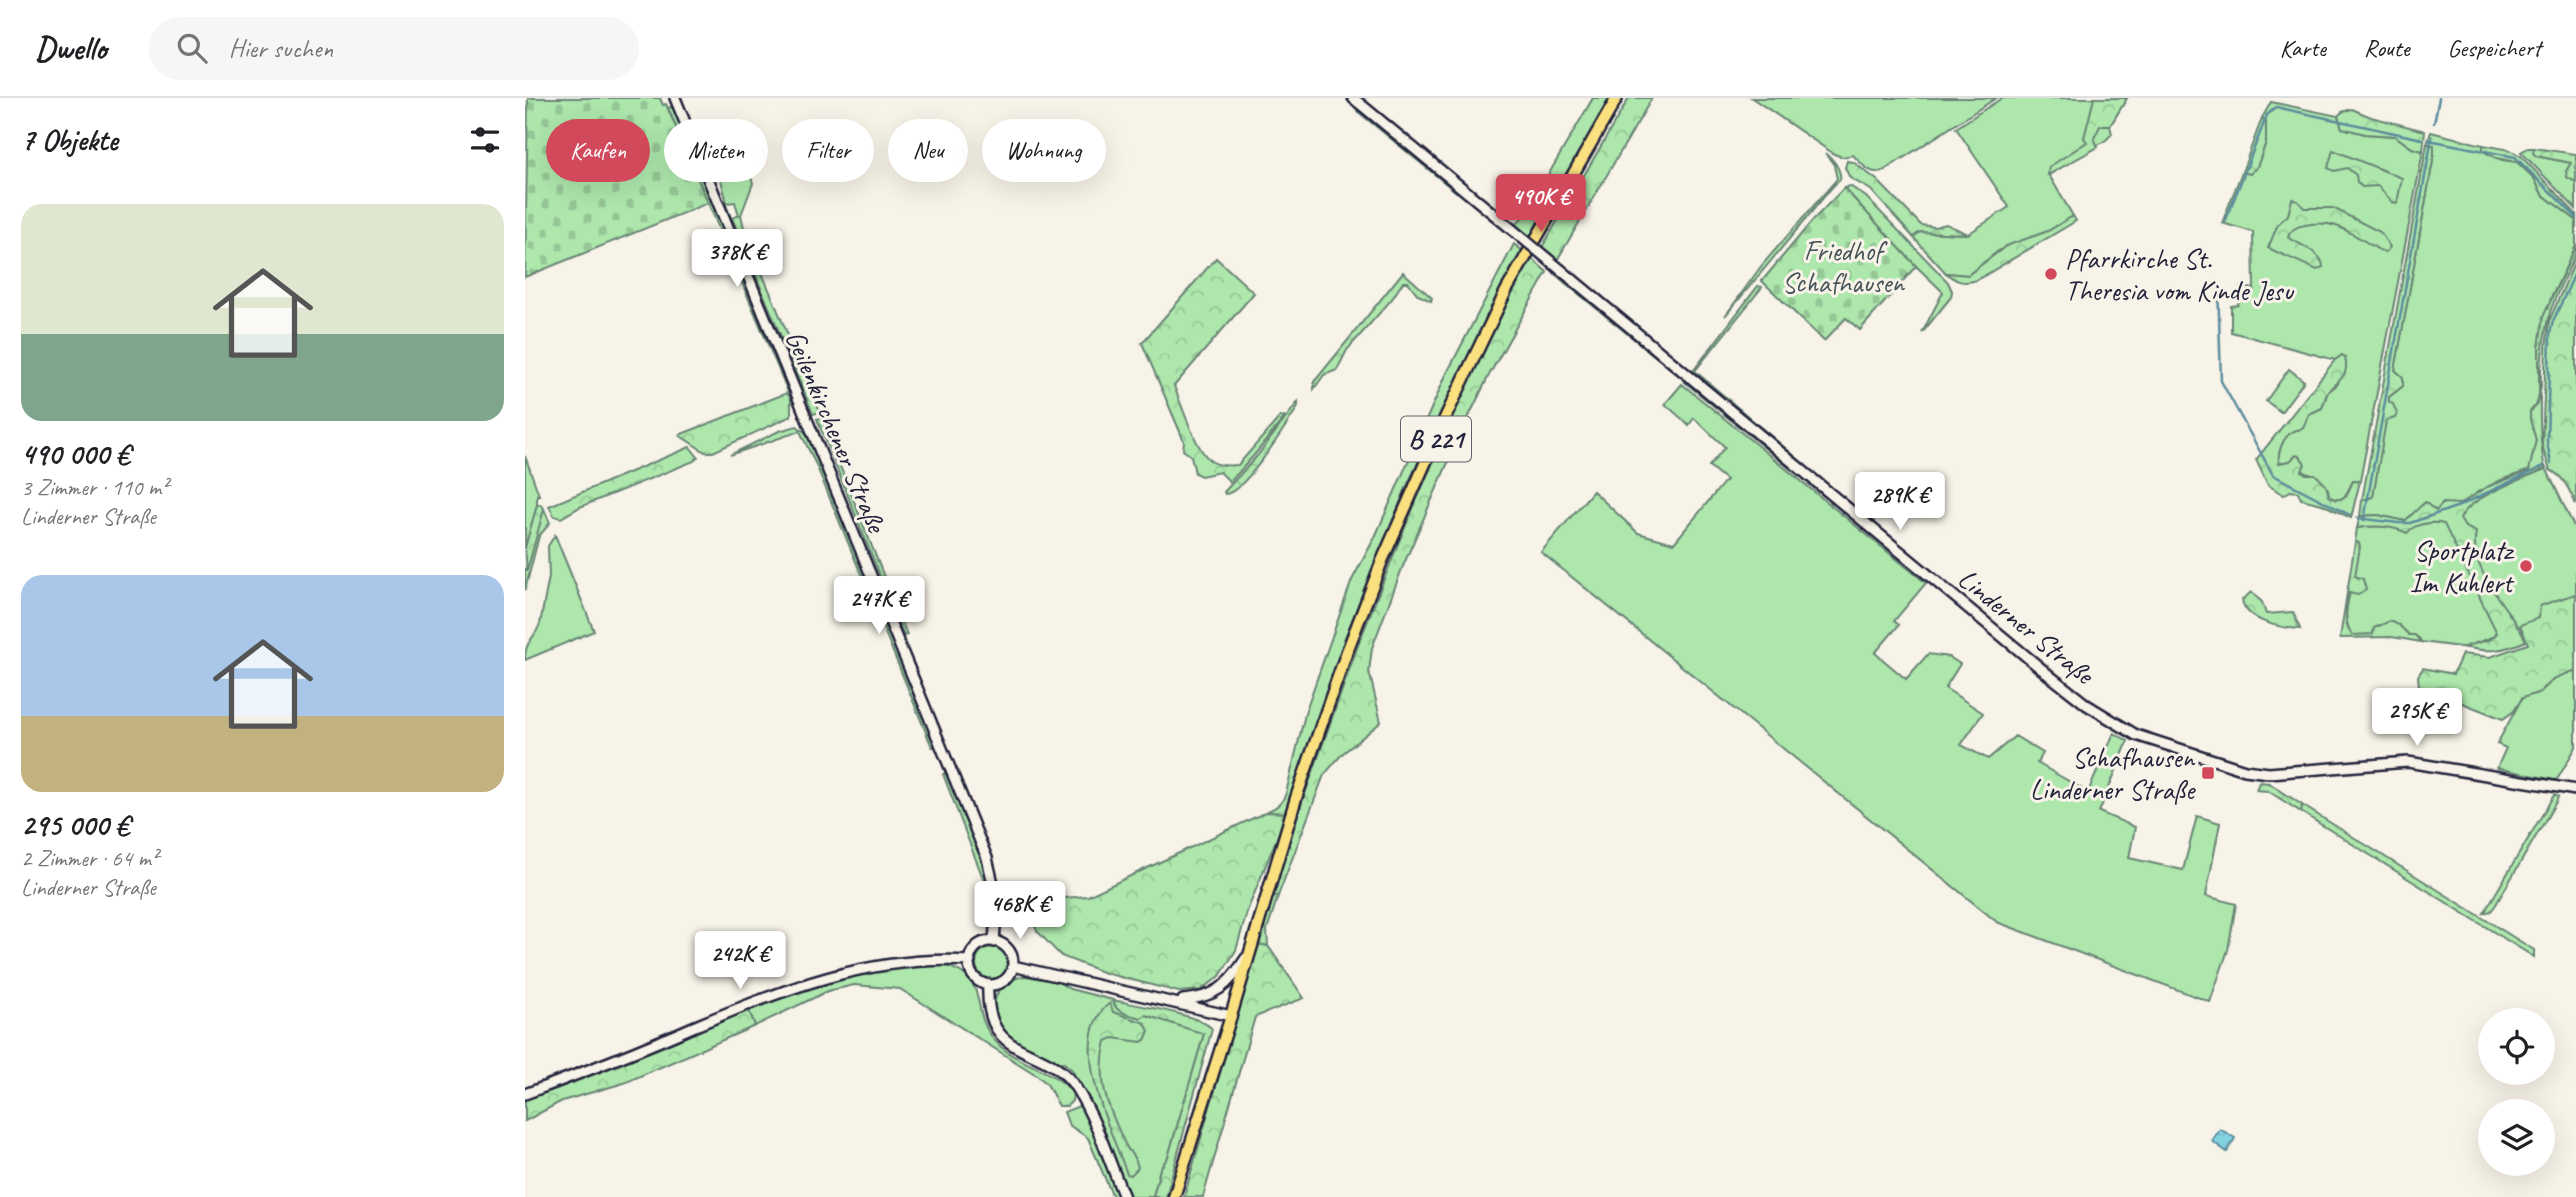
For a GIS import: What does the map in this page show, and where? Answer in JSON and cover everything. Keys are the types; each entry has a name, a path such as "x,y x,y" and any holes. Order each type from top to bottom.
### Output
{"main road":[{"name":"Geilenkirchener Straße","path":"675,98 984,850 996,900 994,942"},
{"name":"Linderner Straße","path":"1353,98 2050,676 2087,705 2136,735 2211,761 2254,772 2409,762 2576,790"},
{"name":"B 221","path":"1174,1197 1231,1016 1276,859 1310,757 1382,561 1446,416 1506,291 1616,98"},
{"path":"985,942 994,942 1010,952 1013,966 1003,981 988,985 975,978 970,961 977,947 985,942"},
{"path":"1174,1002 1213,994 1227,984 1249,954"},
{"path":"525,1094 587,1072 749,1004 843,972 901,962 970,961"},
{"path":"1013,966 1231,1016"},
{"path":"988,985 988,1003 999,1033 1014,1048 1053,1066 1076,1088 1124,1197"}],"green space":[{"path":"528,98 660,98 663,105 666,104 672,119 664,119 664,182 699,182 708,203 525,277"},
{"path":"1593,98 1614,98 1530,241 1513,228 1526,213"},
{"path":"1629,98 1652,98 1556,262 1541,249"},
{"path":"1752,98 1996,98 1883,171 1874,172 1853,155 1842,157 1834,154"},
{"path":"2002,98 2127,98 2110,126 2112,134 2106,140 2049,175 2073,216 2048,231 1998,251 1968,275 1946,273 1913,237 1920,232 1968,234 2009,207 1956,128"},
{"path":"2094,98 2127,98 2110,126 2100,126 2094,138 2098,147 2048,175 2049,167 2087,142 2084,138"},
{"path":"2271,102 2338,116 2342,128 2365,134 2395,136 2412,148 2423,151 2360,481 2353,481 2341,499 2329,496 2328,489 2290,461 2279,463 2279,455 2289,434 2303,428 2309,414 2322,408 2328,392 2338,384 2342,356 2335,360 2231,332 2231,306 2238,305 2241,287 2254,289 2253,232 2222,223 2242,172 2250,174 2257,167 2266,142 2266,122 2262,118"},
{"path":"668,108 675,109 679,119 673,119"},
{"path":"1359,109 1457,190 1456,192 1357,111"},
{"path":"2352,109 2371,117 2425,131 2423,151 2412,148 2395,136 2365,134 2342,128 2338,116"},
{"path":"2262,118 2266,121 2266,142 2257,167 2250,174 2242,172"},
{"path":"2431,132 2483,145 2483,151 2502,160 2517,162 2534,178 2542,194 2576,220 2576,246 2551,298 2539,348 2541,386 2537,404 2530,412 2536,440 2530,470 2501,480 2476,493 2545,466 2576,531 2576,602 2507,632 2448,505 2436,511 2425,503 2405,521 2378,515 2360,516 2362,500 2373,496 2389,397 2403,386 2395,370 2434,155 2430,144 2427,144"},
{"path":"2427,144 2434,145 2434,155 2395,370 2403,377 2403,386 2389,397 2389,402 2393,404 2397,414 2395,418 2386,421 2373,497 2362,500"},
{"path":"2483,145 2510,150 2521,156 2576,214 2576,220 2542,194 2534,178 2517,162 2496,158 2483,151"},
{"path":"2534,148 2536,156 2572,163 2567,177 2576,182 2576,209 2521,152"},
{"path":"2534,148 2576,154 2576,182 2567,177 2566,171 2571,163 2536,156 2533,153"},
{"path":"2333,150 2402,178 2397,203 2392,202 2378,186 2362,187 2357,182 2356,175 2347,168 2334,171 2328,168"},
{"path":"1825,153 1836,165 1840,180 1725,316 1762,265 1837,179 1834,165"},
{"path":"1847,161 1853,162 1877,180 1921,225 1935,227 1946,224 1968,234 1920,232 1913,237 1871,190 1850,178 1845,168"},
{"path":"699,182 704,182 791,399"},
{"path":"722,182 753,182 741,215 745,232 820,412 813,414 732,218 739,215 735,202 727,203"},
{"path":"1850,186 1866,197 1948,282 1952,291 1951,297 1922,333 1943,292 1844,188"},
{"name":"Friedhof Schafhausen","path":"1844,188 1916,266 1860,330 1846,318 1824,341 1762,281"},
{"path":"2292,199 2304,208 2333,208 2380,232 2390,247 2386,252 2380,251 2344,229 2331,224 2315,224 2299,226 2288,237 2310,249 2319,257 2323,267 2317,270 2268,248 2278,224 2288,215"},
{"path":"724,200 809,414 738,242"},
{"path":"2073,216 2076,221 1977,280 1960,281 1946,273 1968,275 2006,246 2048,231"},
{"path":"1514,244 1524,252 1479,334 1406,488 1345,638 1287,813 1266,812 1279,805 1286,793 1306,710 1352,580 1375,537 1446,375"},
{"path":"2576,246 2576,253 2552,305 2544,338 2540,416 2545,469 2485,496 2465,511 2460,519 2465,527 2476,532 2475,546 2484,575 2526,641 2495,650 2464,647 2491,639 2497,633 2444,524 2424,524 2407,533 2389,527 2357,528 2360,516 2378,515 2405,521 2425,502 2436,511 2443,503 2460,504 2487,487 2529,471 2536,440 2530,412 2537,404 2539,395 2539,348 2543,317"},
{"path":"1530,257 1547,272 1488,377 1459,437 1403,566 1372,648 1369,671 1381,722 1342,754 1324,775 1278,896 1272,895 1357,648 1400,539 1459,401"},
{"path":"1216,258 1254,293 1174,386 1189,426 1205,456 1211,461 1238,465 1280,417 1285,417 1230,482 1220,472 1201,476 1195,473 1191,456 1183,450 1184,441 1142,343"},
{"path":"2576,259 2576,505 2563,480 2550,470 2542,445 2549,321"},
{"path":"1403,272 1432,298 1431,301 1418,295 1408,282 1403,282 1392,299 1347,350 1337,370 1324,375 1314,389 1314,382"},
{"path":"1554,273 1678,372 1678,375 1564,282"},
{"path":"1758,286 1762,287 1695,371 1806,466 1806,469 1693,377 1694,370"},
{"path":"2342,355 2345,357 2346,370 2342,378 2328,392 2322,408 2309,414 2303,428 2293,431 2286,438 2281,446 2279,463 2290,461 2296,455 2300,456 2305,464 2302,471 2315,474 2326,485 2329,496 2336,500 2346,497 2353,481 2360,481 2351,518 2322,504 2301,499 2298,492 2290,491 2284,495 2268,485 2256,460 2335,360"},
{"path":"2289,369 2304,381 2281,412 2266,401"},
{"path":"1686,383 1690,383 1802,475 1800,477"},
{"path":"1682,384 1926,583 1894,621 1899,625 1875,653 1906,679 1928,654 1949,657 1960,664 1945,688 1983,713 1961,745 1988,759 2015,736 2043,753 2037,763 2088,792 2114,733 2128,741 2099,812 2135,827 2129,858 2183,870 2197,816 2220,823 2206,896 2236,904 2228,950 2210,1002 1997,922 1541,552 1593,491 1638,533 1674,543 1726,480 1709,466 1725,447 1694,418 1689,425 1665,404"},
{"path":"787,393 791,399 791,416 713,452 705,452 679,435"},
{"path":"1298,402 1298,407 1253,471 1243,483 1225,494 1224,492 1258,455"},
{"path":"821,418 907,635 904,636 817,419"},
{"path":"814,421 902,637 899,637"},
{"path":"797,426 806,433 822,467 817,467 800,431 730,455 779,431"},
{"path":"690,447 698,457 694,461 580,507 561,518 554,516 549,506"},
{"path":"525,456 539,495 525,548"},
{"path":"817,467 822,467 936,746 932,747"},
{"path":"1804,477 1950,597 1949,599 1803,479"},
{"path":"540,504 544,509 527,571 525,548 537,505"},
{"path":"544,509 550,523 539,536 525,590 525,571"},
{"path":"2444,523 2447,528 2496,630 2495,636 2466,647 2468,648 2421,642 2399,625 2374,628 2373,635 2352,635 2346,613 2358,555 2359,543 2355,542 2357,528 2382,526 2406,532 2414,526"},
{"path":"555,535 594,631 525,660 528,644 540,624 549,577 548,546"},
{"path":"2355,542 2359,543 2360,547 2355,576 2363,579 2366,590 2358,595 2349,593 2346,620 2352,635 2373,634 2374,628 2390,621 2399,625 2409,635 2415,635 2421,642 2392,637 2340,638"},
{"path":"2251,592 2262,602 2266,614 2293,612 2300,629 2275,625 2250,614 2242,600"},
{"path":"2576,594 2576,670 2555,678 2540,692 2522,698 2514,711 2503,719 2419,686 2418,676 2423,668 2453,674 2462,654 2490,657 2528,644 2520,625 2539,618 2540,606"},
{"path":"2576,670 2576,747 2558,778 2555,780 2497,768 2506,748 2497,744 2522,698 2540,692 2555,678"},
{"path":"948,772 983,854 993,904 943,774"},
{"path":"2259,782 2269,783 2302,805 2301,812 2268,791 2256,790"},
{"path":"2554,795 2558,797 2556,802 2495,906 2484,913"},
{"path":"2302,805 2534,950 2534,957 2301,812"},
{"path":"1266,812 1287,813 1248,909 1236,950 1220,976 1201,990 1179,992 1105,973 1061,956 1037,931 1030,915 1035,904 1052,899 1088,896"},
{"path":"1272,895 1278,896 1267,930 1268,946 1257,944"},
{"path":"1257,944 1268,946 1304,998 1255,1017 1203,1197 1184,1197"},
{"path":"992,947 1004,951 1008,963 1004,975 992,979 980,975 976,963 980,951"},
{"path":"943,965 968,977 974,985 985,1026 1000,1046 1054,1077 1073,1093 1072,1101 1067,1106 1059,1106 1047,1084 1038,1076 900,989 854,985 828,991 755,1026 748,1008 814,985 890,969"},
{"path":"1026,976 1058,982 1070,989 1113,1000 1204,1034 1168,1157 1160,1169 1153,1197 1126,1197 1085,1094 1072,1070 1063,1062 1056,1063 1017,1044 1000,1028 994,1008 999,991 1014,979"},
{"path":"1113,1000 1181,1015 1212,1029 1166,1197 1153,1197 1160,1169 1168,1157 1204,1034 1146,1015 1141,1018 1123,1013 1114,1005"},
{"path":"1110,1003 1113,1012 1145,1023 1149,1031 1141,1042 1113,1038 1106,1041 1103,1056 1105,1094 1138,1168 1131,1175 1127,1174 1103,1111 1091,1061 1091,1039 1097,1019"},
{"path":"748,1008 755,1026 624,1083 562,1101 525,1121 525,1098"},
{"path":"1079,1106 1084,1108 1122,1197 1113,1197 1088,1138 1069,1125 1064,1112"}],"water":[{"path":"2220,1129 2235,1138 2227,1152 2212,1141"}],"waterway":[{"path":"2434,123 2439,98"},
{"path":"2225,222 2267,115 2276,107 2422,139"},
{"path":"2364,520 2432,137"},
{"path":"2429,140 2515,157 2576,217"},
{"path":"2551,463 2547,442 2550,334 2553,321 2576,271"},
{"path":"2218,284 2221,381 2273,475 2350,515"},
{"path":"2357,518 2410,523 2459,506 2544,466"}],"place":[{"name":"Pfarrkirche St. Theresia vom Kinde Jesu","path":"2051,274"},
{"name":"Sportplatz Im Kuhlert","path":"2526,566"},
{"name":"Schafhausen Linderner Straße","path":"2208,773"}]}
